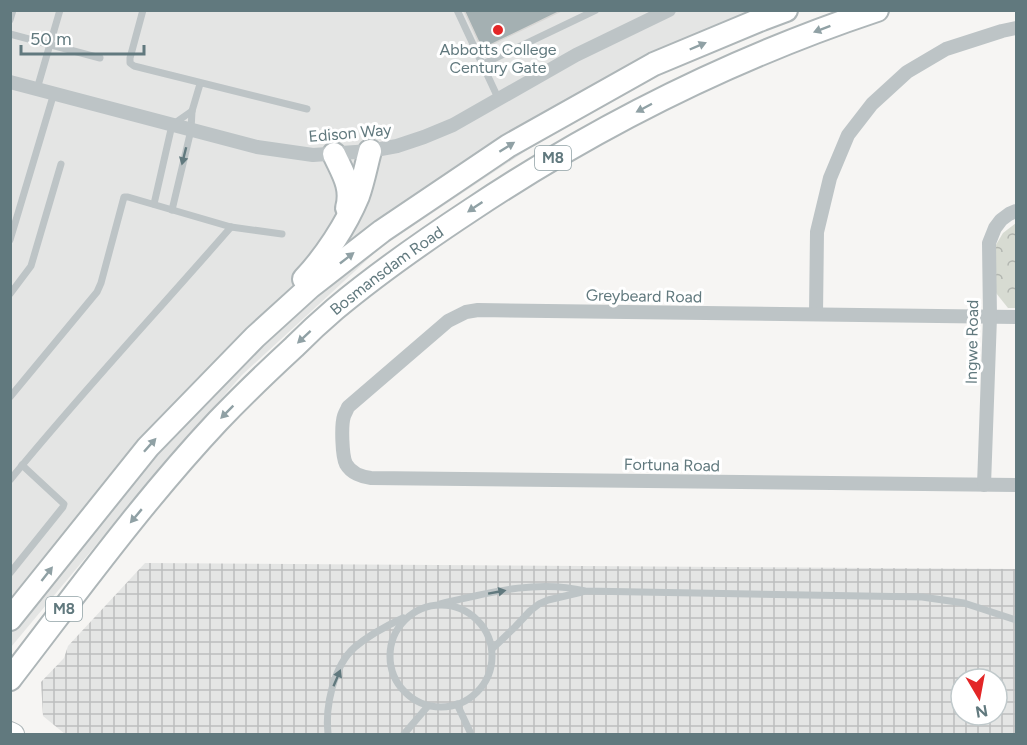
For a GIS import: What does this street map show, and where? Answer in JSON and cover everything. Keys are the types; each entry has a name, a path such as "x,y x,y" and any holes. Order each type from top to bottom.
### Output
{"main road":[{"name":"Bosmansdam Road","path":"10,619 148,447 255,337 310,287 382,231 508,146 654,64 786,10"},
{"name":"Bosmansdam Road","path":"10,679 118,538 218,421 333,310 387,267 523,175 667,96 770,49 877,10"},
{"path":"255,337 271,315 313,270 328,250 358,196 370,151"},
{"path":"334,154 349,189 349,200 342,226"},
{"path":"10,654 61,592 118,538"}],"street":[{"name":"Edison Way","path":"10,82 257,147 313,155 370,151 398,146 453,126 576,55 669,10"},
{"path":"816,314 817,232 830,178 848,135 872,104 907,72 946,49 1017,28"},
{"name":"Ingwe Road","path":"984,485 990,317 989,243 1001,220 1017,211"},
{"name":"Greybeard Road","path":"343,449 344,416 348,407 448,321 466,312 478,310 1017,317"},
{"name":"Fortuna Road","path":"343,449 346,464 363,477 371,478 1017,485"}],"lane":[{"path":"10,20 13,10"},
{"path":"37,89 60,10"},
{"path":"143,10 129,58 130,63 134,66 307,109"},
{"path":"457,10 499,100"},
{"path":"483,64 596,10"},
{"path":"10,34 100,58"},
{"path":"172,210 191,130 192,111 200,84"},
{"path":"10,240 54,93"},
{"path":"154,204 172,125 192,111"},
{"path":"10,294 31,266 61,164"},
{"path":"10,397 97,292 123,199 128,197 231,226 282,234"},
{"path":"10,480 231,226"},
{"path":"10,573 63,507 63,504 22,465"},
{"path":"328,735 329,701 334,683 353,648 425,607 500,591 534,587 570,587 585,591 922,597 964,603 1017,620"},
{"path":"492,649 538,604 585,591"},
{"path":"412,613 400,624 392,639 389,656 392,673 400,687 412,699 428,706 440,707 457,704 479,691 492,664 492,649 488,634 480,622 468,612 454,606 440,604"},
{"path":"457,704 471,735"},
{"path":"404,735 428,706"}],"shaded area":[{"path":"11,11 762,11 584,112 380,248 242,375 168,459 11,647"},
{"path":"145,563 1016,569 1016,734 65,734 43,716 41,682 64,658 68,646"}],"green space":[{"path":"1016,223 1016,308 1008,308 996,293 994,248 1003,233"}],"building":[{"name":"Abbotts College Century Gate","path":"464,10 563,10 482,49"}],"place":[{"name":"Abbotts College Century Gate","path":"498,30"}]}
